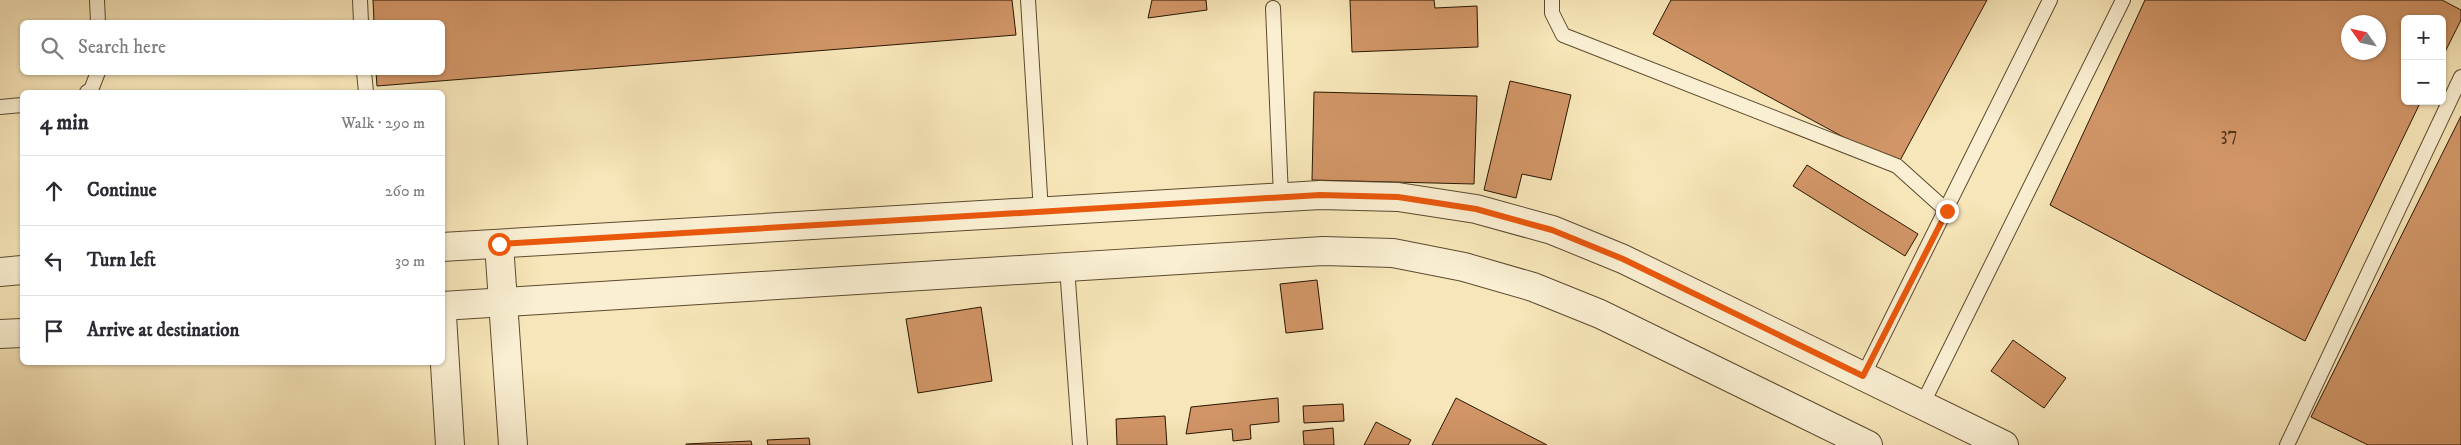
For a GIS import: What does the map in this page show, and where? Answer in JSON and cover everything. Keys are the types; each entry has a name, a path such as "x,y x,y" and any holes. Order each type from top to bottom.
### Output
{"street":[{"path":"445,247 1320,195 1398,197 1476,209 1552,230 1623,259 2004,445"},
{"path":"499,244 513,445"},
{"path":"445,306 1323,251 1393,253 1464,267 1533,287 1600,314 1868,445"},
{"path":"0,272 20,270"},
{"path":"0,334 20,333"},
{"path":"445,364 450,445"}],"lane":[{"path":"96,0 98,20"},
{"path":"360,0 361,20"},
{"path":"1028,0 1040,212"},
{"path":"1552,0 1552,13 1563,35 1897,166 1947,211"},
{"path":"1863,376 1947,211 2050,0"},
{"path":"1922,405 2123,0"},
{"path":"1273,8 1282,197"},
{"path":"91,90 97,75"},
{"path":"364,75 366,90"},
{"path":"2287,445 2461,78"},
{"path":"0,106 20,105"},
{"path":"1067,268 1080,445"}],"building":[{"path":"373,0 1012,0 1016,35 377,86 376,75 445,75 445,20 374,20"},
{"path":"1152,0 1206,0 1207,10 1148,18"},
{"path":"1350,0 1434,0 1435,8 1477,6 1478,47 1352,52"},
{"path":"1671,0 1987,0 1897,166 1653,34"},
{"path":"2145,0 2442,0 2461,10 2461,20 2446,50 2446,15 2401,15 2401,105 2419,105 2305,341 2050,205"},
{"path":"1510,81 1571,95 1551,180 1522,174 1516,198 1484,190"},
{"path":"1314,92 1477,96 1474,184 1312,180"},
{"path":"2461,116 2461,445 2368,445 2311,417"},
{"path":"1807,165 1918,234 1905,256 1793,186"},
{"path":"1317,280 1323,329 1286,333 1280,284"},
{"path":"981,307 992,381 918,393 906,319"},
{"path":"2013,340 2066,378 2044,408 1991,371"},
{"path":"1278,398 1279,422 1250,425 1251,439 1233,441 1232,429 1186,434 1191,407"},
{"path":"1456,398 1547,445 1432,445"},
{"path":"1343,404 1344,421 1304,423 1303,406"},
{"path":"1165,416 1167,445 1117,445 1116,419"},
{"path":"1376,422 1411,440 1408,445 1364,445"},
{"path":"1333,428 1334,445 1304,445 1303,431"},
{"path":"809,438 810,445 768,445 767,440"},
{"path":"751,441 752,445 686,445 686,444"}],"route":[{"path":"499,244 1320,195 1398,197 1476,209 1552,230 1623,259 1863,376 1947,211"}]}
